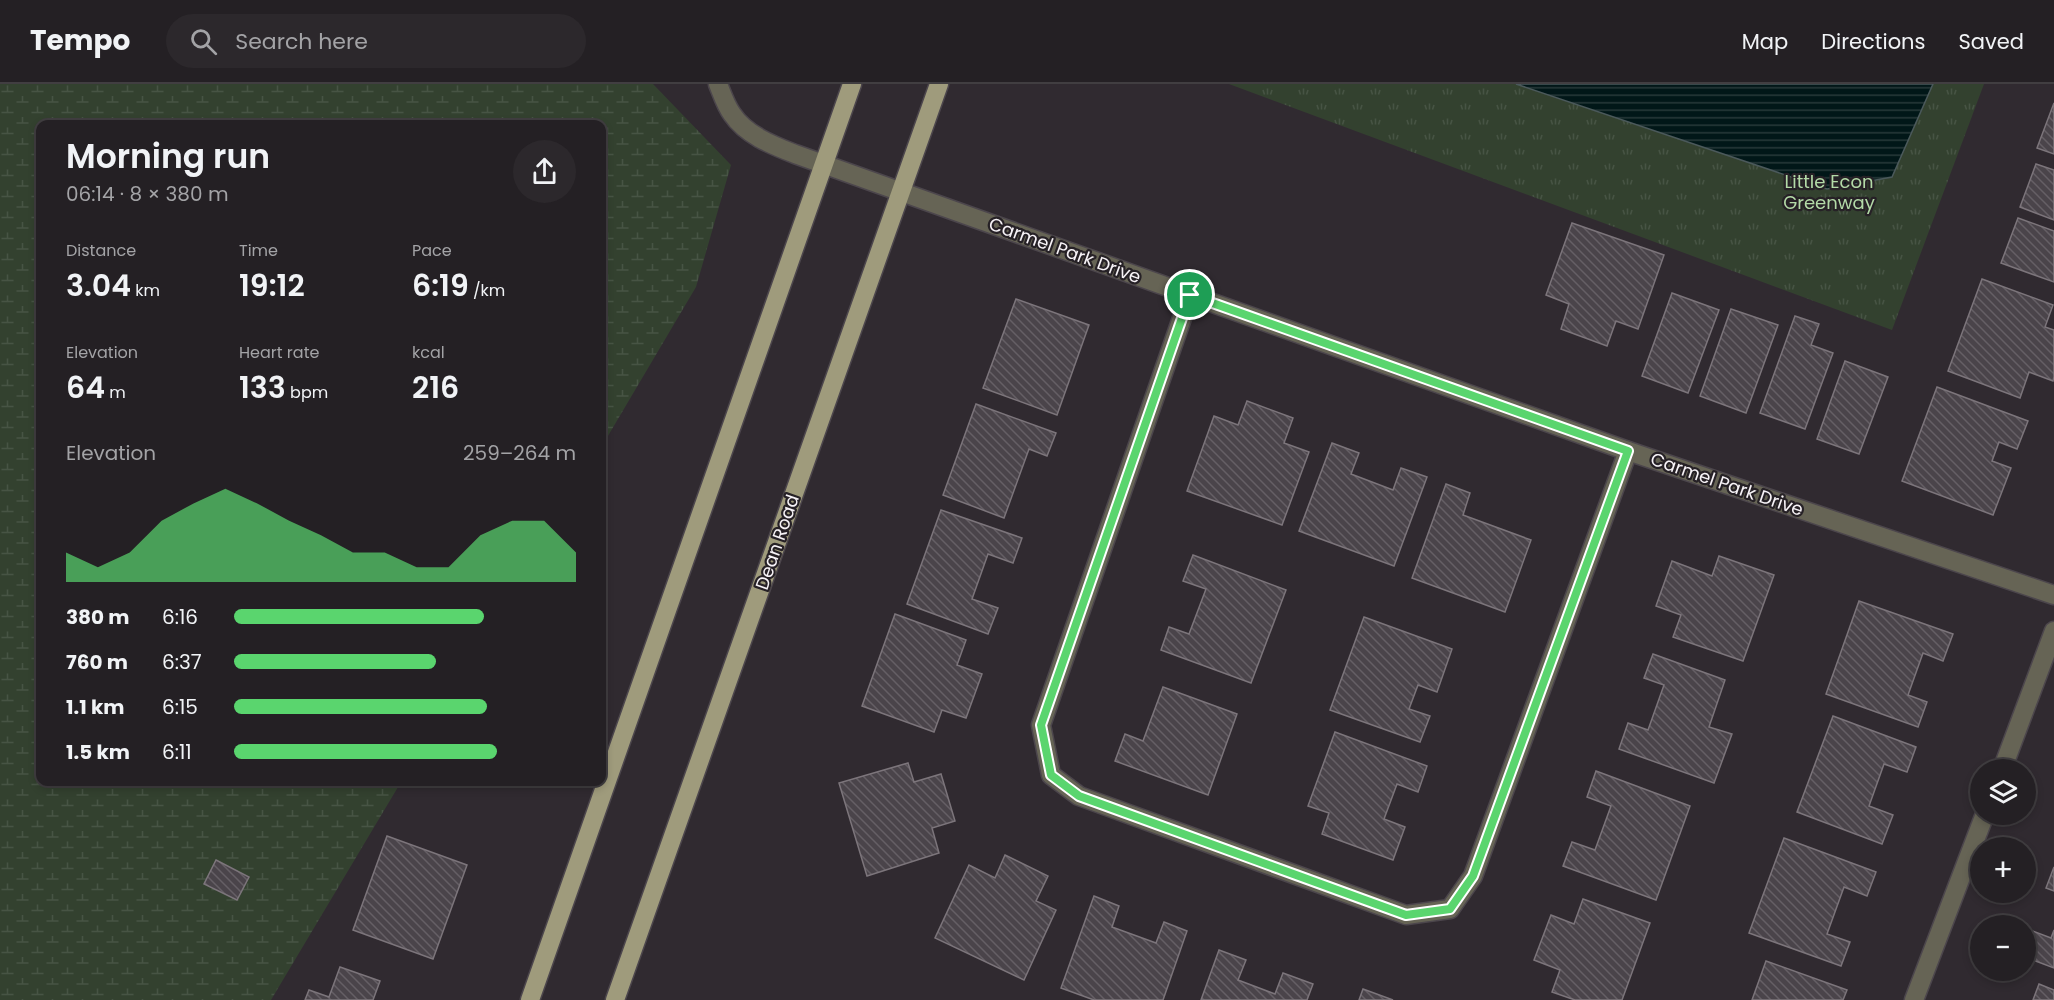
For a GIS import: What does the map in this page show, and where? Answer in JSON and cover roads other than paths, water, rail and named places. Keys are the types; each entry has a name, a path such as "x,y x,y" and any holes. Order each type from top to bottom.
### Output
{"main road":[{"path":"606,784 852,84"},
{"name":"Dean Road","path":"615,1000 939,84"},
{"path":"530,1000 605,786"}],"street":[{"name":"Carmel Park Drive","path":"718,84 731,113 743,128 766,142 1628,451 2054,595"},
{"path":"1190,295 1041,725 1051,775 1079,796 1406,915 1450,909 1473,876 1628,451"},
{"path":"2005,759 2054,630"},
{"path":"1914,1000 1980,825"}],"park label":[{"name":"Little Econ Greenway","path":"1829,191"}]}
